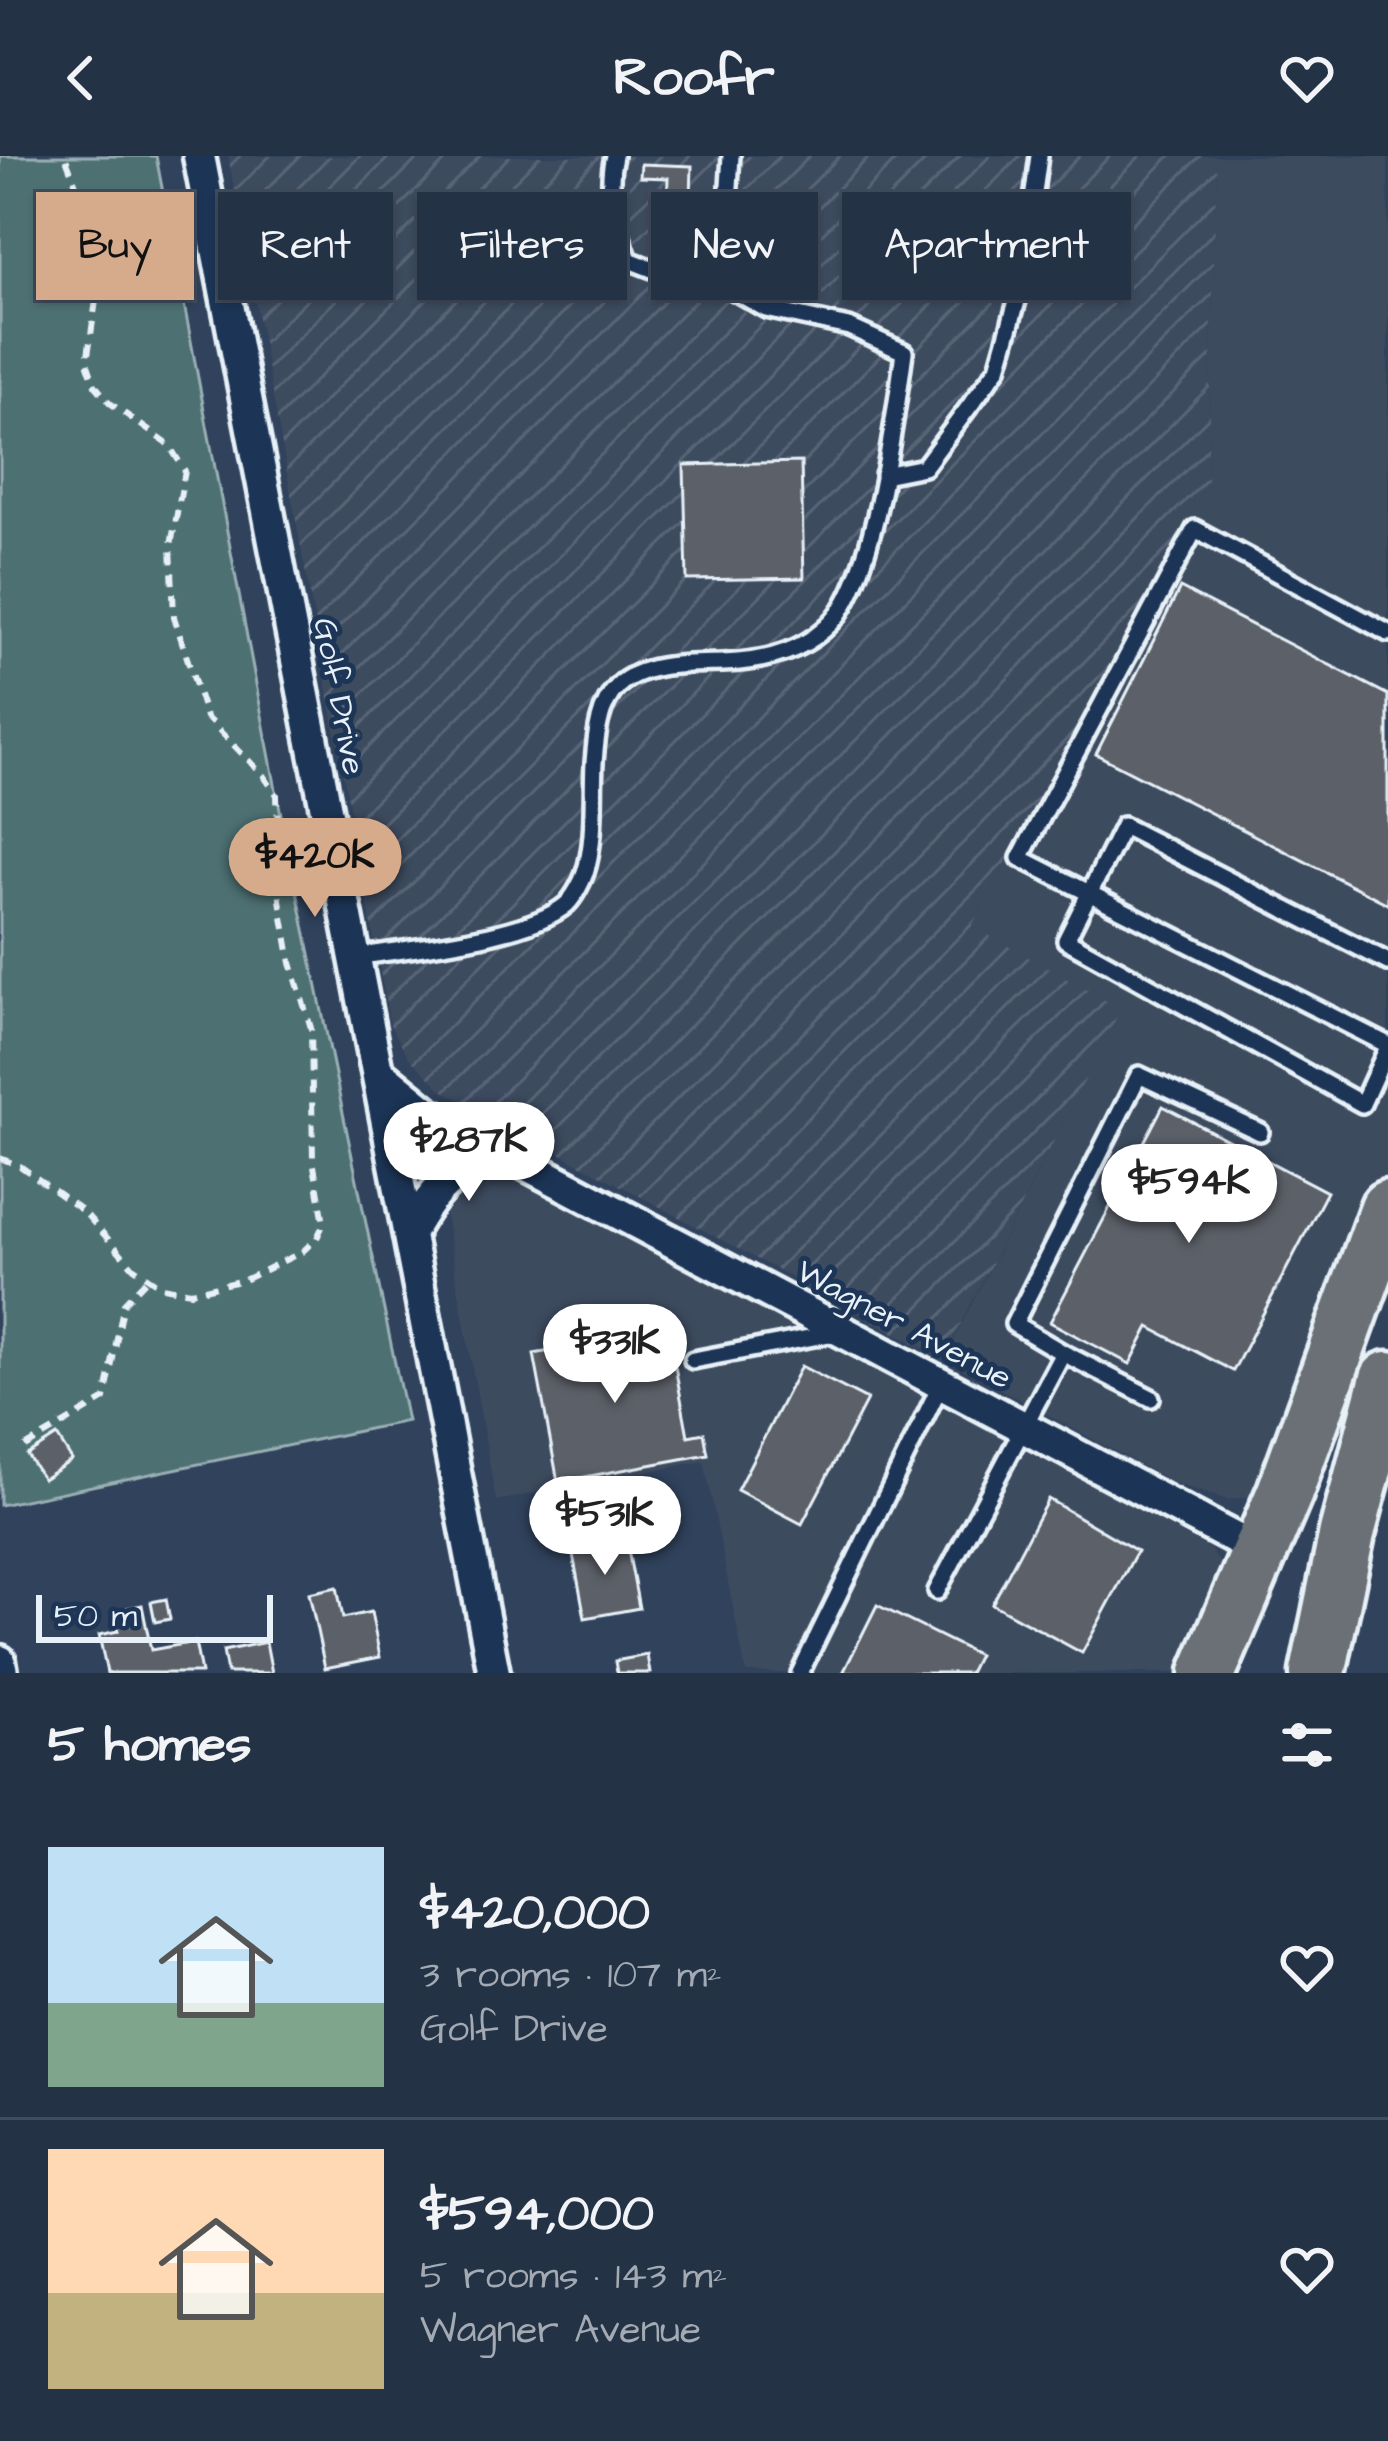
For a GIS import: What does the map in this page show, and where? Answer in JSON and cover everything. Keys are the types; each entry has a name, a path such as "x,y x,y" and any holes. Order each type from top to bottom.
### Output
{"highway":[{"path":"1208,1673 1262,1552 1388,1208"},
{"path":"1318,1673 1346,1533 1388,1379"}],"street":[{"name":"Golf Drive","path":"200,156 491,1672"},
{"name":"Wagner Avenue","path":"377,1071 427,1112 1262,1552"},
{"path":"409,1234 425,1203 451,1177 482,1161 515,1155"},
{"path":"0,1661 2,1673"}],"lane":[{"path":"614,156 609,175 614,218 628,260 651,269"},
{"path":"729,192 731,156"},
{"path":"884,475 924,467 998,368 1021,287 1040,156"},
{"path":"356,957 530,924 568,903 584,876 591,846 597,731 619,684 653,669 750,662 795,650 831,623 855,590 884,475 904,352 848,327 766,308 751,300"},
{"path":"1388,633 1195,530 1020,858 1089,894 1388,1046 1363,1104 1066,940 1089,894 1123,826 1388,962"},
{"path":"1151,1397 1014,1324 1139,1076 1260,1132"},
{"path":"693,1360 844,1331"},
{"path":"937,1591 1063,1353"},
{"path":"800,1673 941,1384"}],"path":[{"path":"0,1158 20,1166 84,1211 134,1268 162,1288 191,1292 244,1280 302,1252 317,1238 324,1222 313,1160 311,1028 291,963 280,900 277,794 206,718 174,617 171,545 185,471 169,445 110,404 95,385 87,362 100,273 91,224 65,156"},
{"path":"25,1447 105,1399 124,1303 148,1278"}],"shaded area":[{"path":"228,156 1217,156 1207,485 972,926 1121,1009 943,1359 442,1090 410,1059 390,1025 255,300 393,300 393,192 235,192"},
{"path":"1217,156 1388,156 1388,1171 1286,1452 1261,1495 1227,1500 1174,1483 944,1359 1120,1010 972,926 1207,485"},
{"path":"511,1168 1210,1549 1227,1572 1192,1673 746,1673 704,1461 496,1501 445,1215 472,1182"}],"green space":[{"path":"0,156 156,156 163,192 36,192 36,300 183,300 277,795 407,1421 0,1505"}],"building":[{"path":"641,164 692,166 691,192 667,192 668,178 640,177"},
{"path":"801,462 804,578 687,580 684,465"},
{"path":"1180,588 1388,695 1388,904 1096,754"},
{"path":"1163,1106 1327,1192 1233,1371 1149,1327 1130,1364 1050,1322"},
{"path":"668,1329 688,1436 704,1433 708,1454 558,1482 534,1354"},
{"path":"801,1366 867,1400 802,1524 737,1490"},
{"path":"57,1436 72,1460 43,1479 27,1455"},
{"path":"1048,1499 1137,1551 1082,1653 992,1604"},
{"path":"626,1539 639,1608 585,1618 572,1549"},
{"path":"337,1587 343,1618 371,1612 380,1657 325,1668 309,1593"},
{"path":"166,1599 170,1619 155,1622 151,1602"},
{"path":"142,1605 151,1650 195,1642 201,1673 107,1673 99,1635 118,1631 114,1611"},
{"path":"877,1605 978,1655 969,1673 843,1673"},
{"path":"266,1642 272,1673 227,1673 223,1651"},
{"path":"647,1655 650,1673 617,1673 615,1661"}]}
